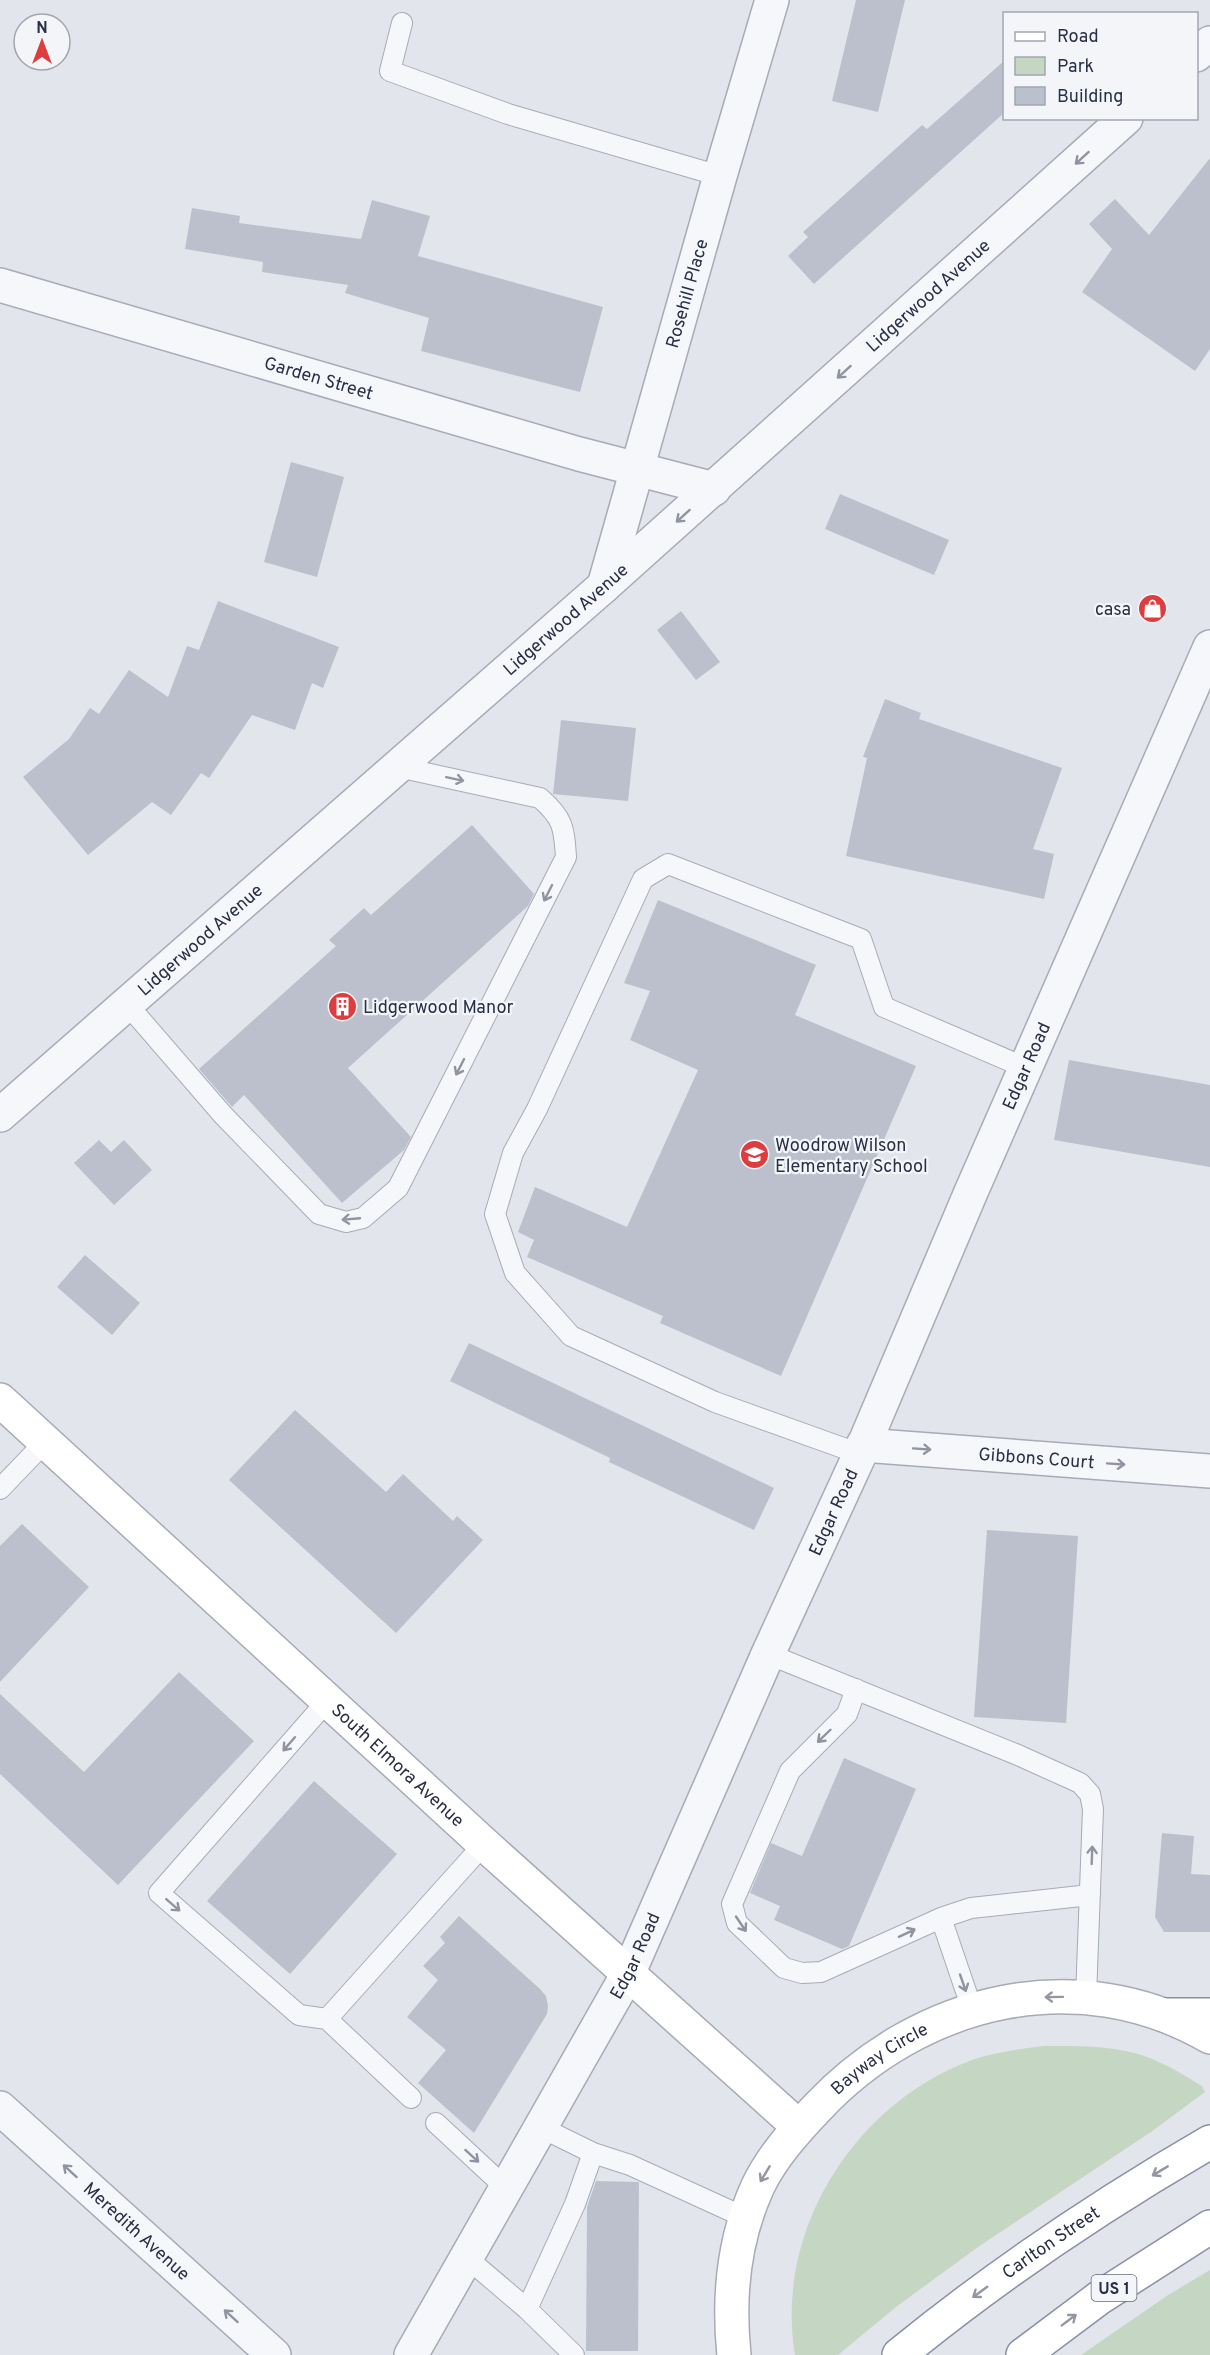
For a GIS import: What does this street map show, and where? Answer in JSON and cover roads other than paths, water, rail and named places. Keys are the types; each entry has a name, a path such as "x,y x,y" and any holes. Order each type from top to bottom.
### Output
{"main road":[{"name":"South Elmora Avenue","path":"0,1400 484,1844 799,2127"},
{"name":"Bayway Circle","path":"734,2355 731,2330 732,2272 746,2218 765,2173 799,2127 843,2082 890,2047 924,2029 972,2009 1035,1997 1086,1997 1109,2000 1166,2015 1210,2037"},
{"path":"1166,2015 1210,2015"},
{"name":"Carlton Street","path":"899,2355 945,2318 1072,2225 1210,2142"},
{"name":"US 1","path":"1023,2355 1099,2298 1210,2227"}],"street":[{"name":"Rosehill Place","path":"604,586 772,0"},
{"path":"1198,54 1210,43"},
{"name":"Lidgerwood Avenue","path":"0,1115 714,489 1124,120"},
{"name":"Garden Street","path":"0,285 714,489"},
{"name":"Edgar Road","path":"411,2355 629,1972 768,1654 862,1450 1210,647"},
{"name":"Gibbons Court","path":"862,1450 1210,1471"},
{"name":"Meredith Avenue","path":"0,2108 274,2355"}],"lane":[{"path":"402,23 390,71 508,114 720,176"},
{"path":"127,1004 223,1115 319,1214 346,1222 363,1218 398,1188 566,857 565,832 555,811 540,798 398,767"},
{"path":"862,1450 715,1402 571,1336 515,1273 495,1214 513,1153 537,1109 644,879 668,864 861,939 884,1007 1026,1068"},
{"path":"0,1489 45,1442"},
{"path":"768,1654 1018,1755 1080,1783 1090,1794 1093,1809 1086,1997"},
{"path":"856,1689 847,1714 789,1771 732,1904 737,1923 784,1968 802,1973 821,1972 940,1918 971,1908 1090,1895"},
{"path":"328,1700 159,1893 299,2015 327,2019 411,2098"},
{"path":"327,2019 484,1844"},
{"path":"940,1918 972,2009"},
{"path":"436,2123 507,2189"},
{"path":"542,2128 593,2153 630,2166 746,2218"},
{"path":"527,2309 575,2204 593,2153"},
{"path":"467,2258 527,2309 574,2355"}],"place":[{"name":"casa","path":"1152,609"},
{"name":"Lidgerwood Manor","path":"342,1007"},
{"name":"Woodrow Wilson Elementary School","path":"754,1155"}]}
